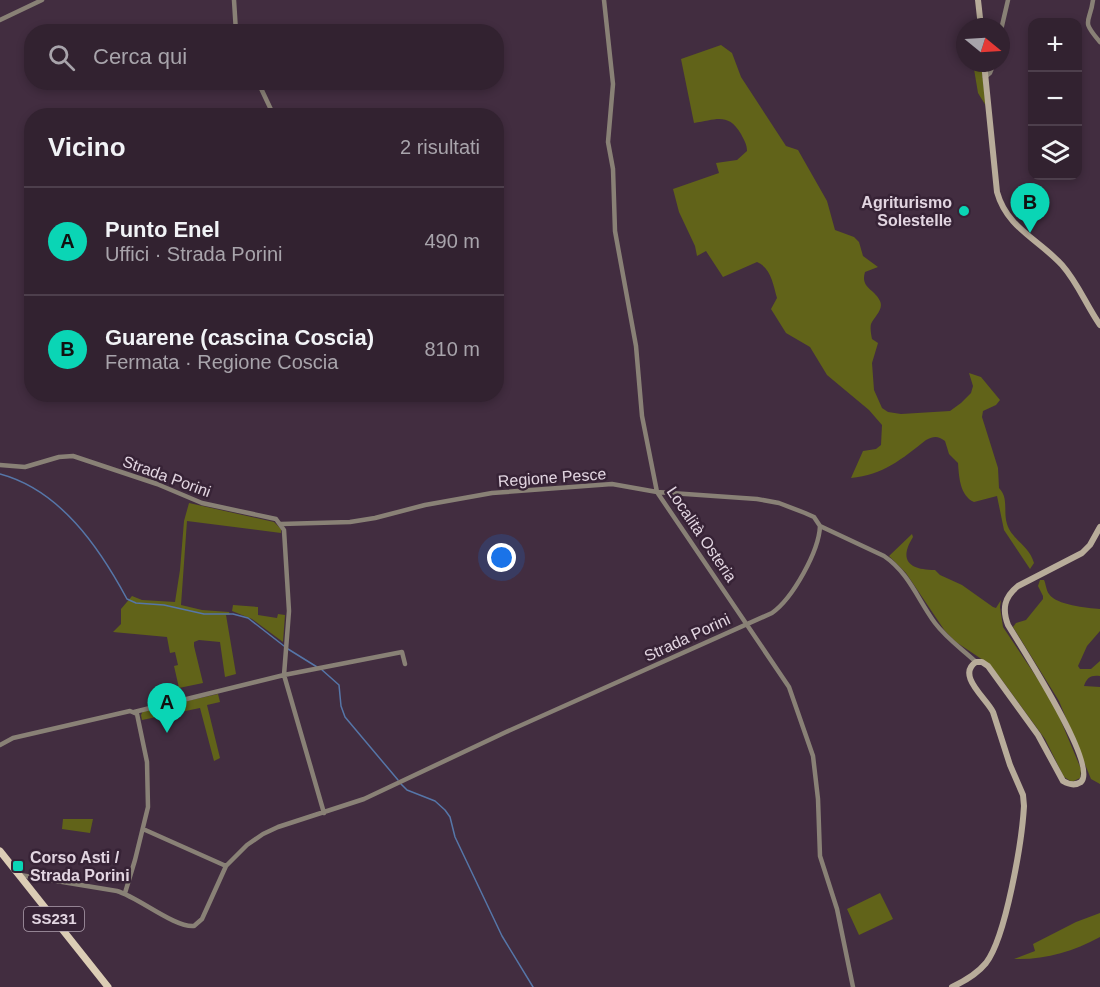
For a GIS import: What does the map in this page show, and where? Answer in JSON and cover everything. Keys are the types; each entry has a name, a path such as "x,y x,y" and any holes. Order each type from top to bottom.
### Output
{"main road":[{"name":"SS231","path":"0,851 108,987"}],"street":[{"path":"0,20 42,0"},
{"path":"234,0 236,24"},
{"name":"Località Osteria","path":"604,0 613,84 608,142 613,169 615,231 636,345 642,416 657,492 789,687 813,756 818,799 820,856 837,909 853,987"},
{"path":"978,0 980,18"},
{"path":"1004,18 1008,0"},
{"path":"1093,0 1087,21 1091,31 1100,42"},
{"path":"985,72 1000,204 1012,221 1061,264 1076,284 1100,325"},
{"path":"985,77 990,72"},
{"path":"262,90 270,108"},
{"name":"Strada Porini","path":"0,465 25,466 59,457 82,458 157,484 202,503 276,519 281,524"},
{"name":"Regione Pesce","path":"281,524 350,522 436,503 520,490 612,484 657,492 757,499 779,503 814,517 820,525"},
{"path":"281,524 284,530 289,611 284,675 324,813"},
{"path":"820,525 884,556 904,573 944,634 976,662 988,666 1038,735 1063,781 1069,784 1080,782 1084,768 1056,703 1008,626 1004,606 1011,592 1018,586 1082,553 1090,545 1100,527"},
{"name":"Strada Porini","path":"20,875 124,893 183,926 194,926 202,919 226,866 247,845 263,834 278,827 364,800 772,613 783,605 818,545 820,525"},
{"path":"0,746 14,738 134,712 284,675 402,652 405,664"},
{"path":"952,987 977,973 995,948 1011,888 1023,819 1023,795 1010,765 993,712 969,676 972,665 976,662"},
{"path":"124,893 148,807 147,762 138,717 134,712"},
{"path":"143,829 226,866"}],"shaded area":[{"path":"721,45 732,53 741,77 786,146 798,150 827,201 835,230 854,237 859,242 863,256 878,267 865,272 864,277 866,285 878,297 881,304 871,324 871,329 872,339 878,343 872,363 874,390 882,408 888,412 901,414 950,411 971,393 973,386 969,373 981,377 1000,400 996,405 983,411 982,417 998,468 999,488 1004,496 1007,524 1009,530 1032,557 1034,563 1030,569 1004,530 997,496 974,502 969,499 961,486 958,463 949,454 945,441 940,438 934,437 926,440 900,460 882,470 851,478 863,451 876,449 881,445 882,425 869,410 827,375 810,347 786,333 771,309 777,298 771,277 762,265 757,262 723,277 706,251 697,256 695,246 679,212 673,189 719,173 716,163 737,160 747,149 736,127 726,120 715,119 694,123 681,59"},
{"path":"974,72 982,72 986,106 978,93"},
{"path":"189,503 274,522 281,529 281,533 187,521 181,605 202,610 229,612 230,615 226,615 236,674 225,677 220,642 199,640 194,642 194,646 203,683 179,688 174,666 178,665 175,652 170,653 167,637 113,632 121,624 121,609 132,596 142,600 175,602 184,521"},
{"path":"912,534 907,558 913,566 935,570 940,575 962,585 993,607 996,608 1001,600 1003,627 1053,702 1081,769 1080,778 1072,782 1064,777 1045,739 1002,680 989,664 956,642 945,631 906,573 889,556"},
{"path":"1040,580 1044,580 1049,594 1058,601 1100,609 1100,631 1087,646 1078,666 1080,669 1091,669 1100,661 1100,676 1090,677 1084,686 1100,687 1100,784 1091,779 1059,701 1013,627 1016,623 1026,620 1043,599 1038,586"},
{"path":"233,605 258,607 258,615 277,618 278,614 285,615 283,642 252,619 232,611"},
{"path":"218,694 220,702 207,705 220,758 214,761 200,708 142,720 143,711"},
{"path":"63,819 93,819 90,833 62,829"},
{"path":"880,893 893,919 859,935 847,909"},
{"path":"1100,913 1100,937 1058,954 1014,959 1035,951 1033,944 1076,922"}],"waterway":[{"path":"0,474 22,482 41,493 76,523 104,560 127,599 136,603 164,605 204,614 233,614 248,618 284,646"},
{"path":"288,649 317,667"},
{"path":"321,669 339,685 341,706 345,717 398,780"},
{"path":"401,784 407,790 435,801 450,817 455,837 502,936 533,987"}],"place":[{"name":"Agriturismo Solestelle","path":"964,211"},
{"name":"Guarene (cascina Coscia)","path":"1030,233"},
{"name":"Punto Enel","path":"167,733"},
{"name":"Corso Asti / Strada Porini","path":"18,866"}]}
